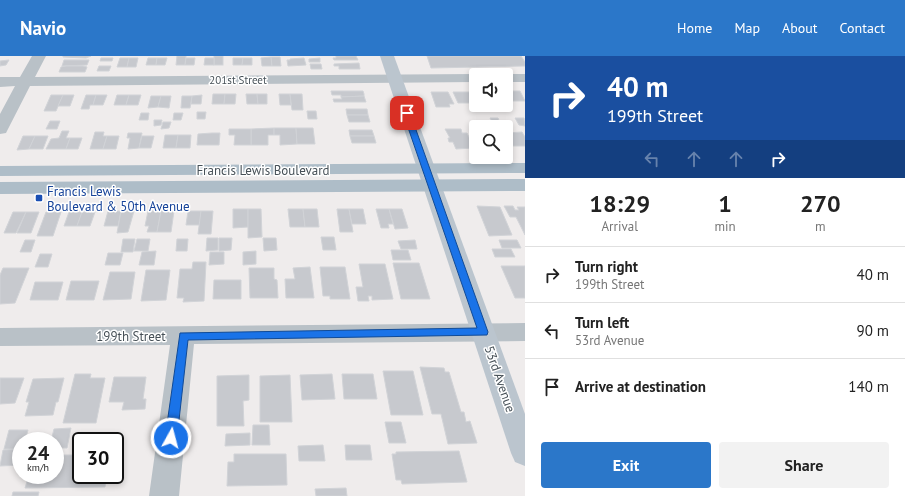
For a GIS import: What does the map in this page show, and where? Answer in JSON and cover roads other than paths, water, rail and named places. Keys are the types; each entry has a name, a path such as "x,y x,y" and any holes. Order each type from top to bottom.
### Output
{"main road":[{"name":"Francis Lewis Boulevard","path":"0,188 429,178 525,168"},
{"name":"Francis Lewis Boulevard","path":"0,171 429,178 525,185"}],"street":[{"path":"0,128 39,56"},
{"name":"53rd Avenue","path":"387,56 525,453"},
{"name":"201st Street","path":"0,82 469,78"},
{"path":"513,78 525,78"},
{"name":"199th Street","path":"0,337 525,332"},
{"path":"164,496 184,336"}],"place":[{"name":"Francis Lewis Boulevard & 50th Avenue","path":"39,198"}]}
